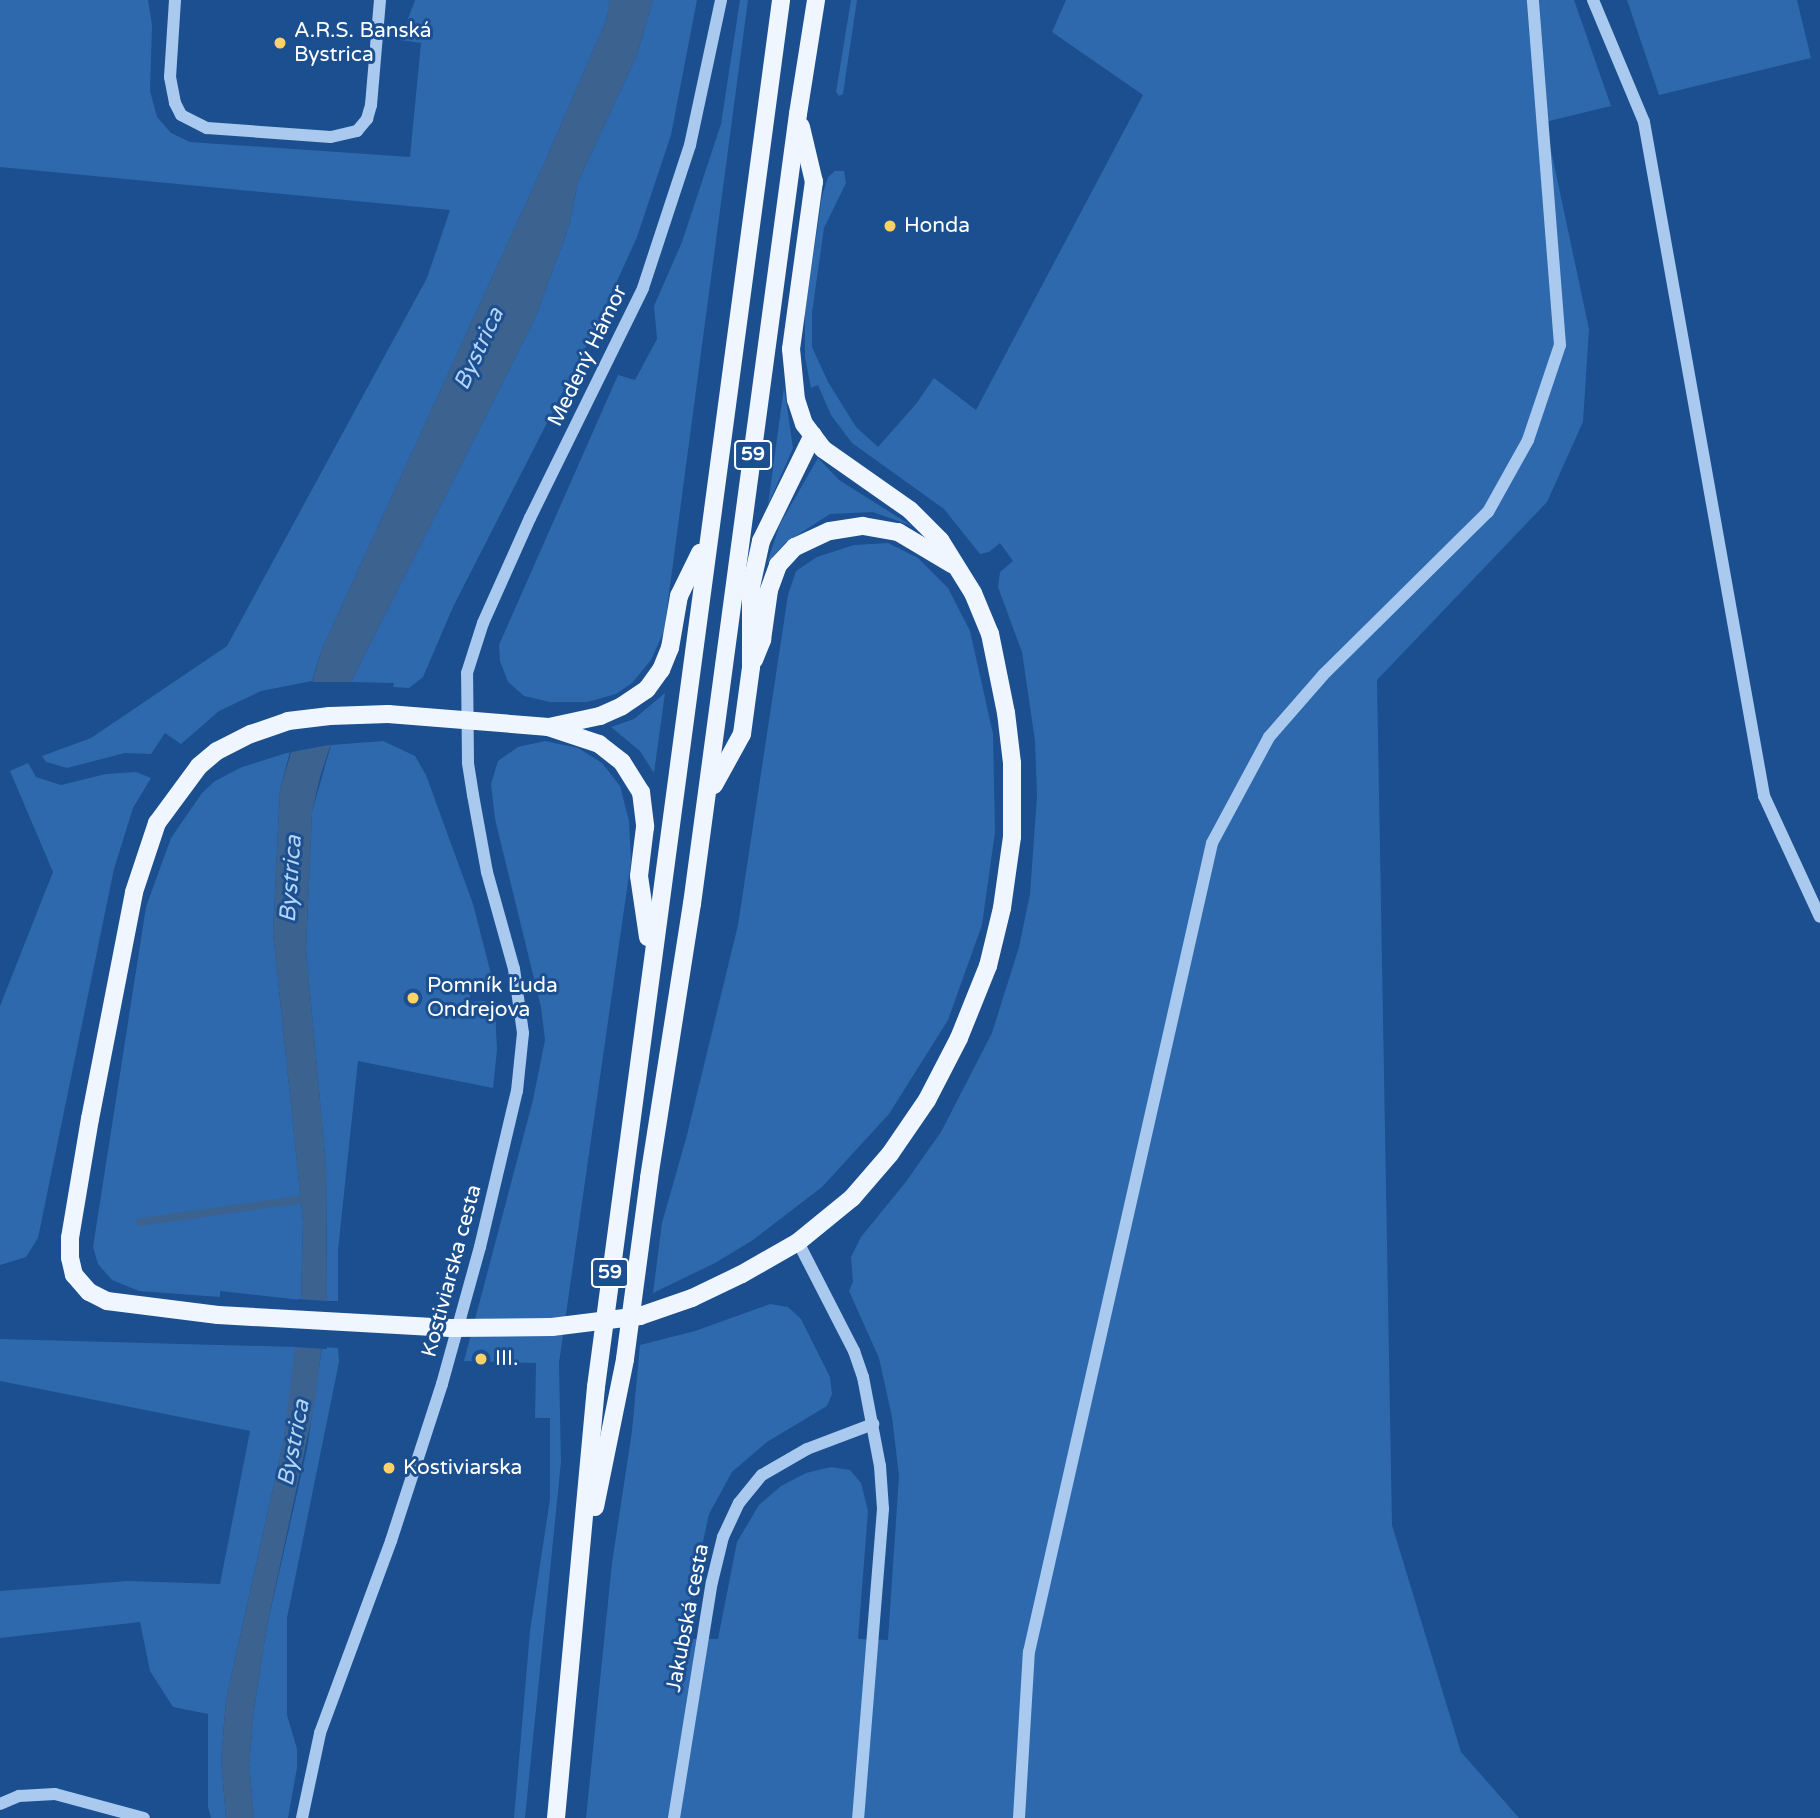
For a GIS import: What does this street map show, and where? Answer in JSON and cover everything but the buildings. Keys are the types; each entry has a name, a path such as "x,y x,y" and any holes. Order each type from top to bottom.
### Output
{"main road":[{"name":"59","path":"556,1818 597,1373 706,540 781,0"},
{"name":"59","path":"578,1589 625,1359 649,1178 708,796 798,114 816,0"},
{"path":"651,958 639,876 645,827 640,792 622,762 599,744 548,727 388,715 330,716 288,721 217,751 183,785 157,823 134,892 70,1238 70,1258 74,1275 89,1292 107,1301 218,1315 451,1328 551,1327 640,1315 692,1298 742,1274 798,1242 852,1198 890,1154 927,1100 959,1038 983,978 1002,908 1012,837 1012,763 1006,713 990,634 974,593 940,540 910,510 841,465 804,424 796,400 791,349 814,182 798,114"},
{"path":"708,796 742,734 751,667 749,610 761,541 813,435"},
{"path":"751,667 762,640 769,590 778,565 795,547 830,531 863,526 898,532 956,566"},
{"path":"548,727 600,716 622,706 647,689 661,670 670,648 679,596 706,540"}],"street":[{"path":"176,0 170,77 175,103 181,115 207,128 331,137 357,131 369,112 380,0"},
{"name":"Medený Hámor","path":"467,720 467,673 484,622 530,518 643,288 690,145 721,0"},
{"path":"1019,1818 1029,1653 1212,843 1269,737 1323,675 1488,512 1528,440 1560,345 1533,0"},
{"path":"1593,0 1644,122 1764,796 1820,917"},
{"name":"Kostiviarska cesta","path":"302,1818 320,1733 391,1541 442,1384 480,1247 517,1091 523,1033 514,969 484,859 468,762 467,720"},
{"path":"798,1242 853,1350 873,1424 883,1509 858,1818"},
{"name":"Jakubská cesta","path":"674,1818 712,1581 723,1537 739,1503 762,1475 807,1450 873,1424"},
{"path":"0,1804 19,1796 55,1794 138,1817"}],"shaded area":[{"path":"0,0 148,0 152,25 150,91 157,117 171,133 190,142 410,157 421,43 400,40 415,0 610,0 606,21 543,166 322,649 312,681 261,691 219,711 181,744 165,733 151,754 125,753 67,768 46,762 42,756 91,738 227,646 427,278 450,210 0,167"},
{"path":"653,0 697,0 671,135 637,237 599,321 453,607 423,677 409,688 393,687 394,683 351,682 534,321 569,226 578,182 637,55"},
{"path":"740,0 748,0 664,631 651,660 632,683 616,694 587,702 550,702 524,696 508,682 500,661 499,645 618,375 635,380 657,339 654,306 682,242 721,124"},
{"path":"851,0 857,0 843,94 839,96 836,92"},
{"path":"1066,0 1574,0 1611,106 1545,122 1589,329 1583,422 1547,502 1377,680 1392,1525 1461,1752 1519,1818 586,1818 612,1563 632,1431 640,1345 695,1331 770,1304 788,1307 801,1319 830,1377 832,1394 827,1406 767,1442 732,1472 709,1514 682,1639 718,1639 737,1542 759,1505 781,1486 806,1473 831,1467 850,1470 861,1483 868,1511 858,1639 888,1640 899,1476 892,1417 879,1358 849,1291 853,1282 851,1257 861,1237 905,1183 941,1132 992,1033 1019,947 1030,894 1037,796 1035,741 1022,652 998,587 1000,572 1013,561 1000,543 989,552 980,554 944,509 852,443 831,415 818,385 811,388 805,357 805,312 822,196 828,177 835,171 844,171 846,183 824,228 812,313 812,347 828,382 856,427 878,447 916,404 934,378 976,410 1143,95 1052,32"},
{"path":"1627,0 1797,0 1811,58 1659,95"},
{"path":"784,387 793,448 768,505"},
{"path":"818,458 839,480 912,526 873,512 830,514 785,543 767,563 780,524"},
{"path":"888,543 918,558 948,588 970,631 993,734 995,832 982,925 948,1020 889,1114 822,1187 753,1240 715,1263 653,1293 662,1223 687,1135 738,925 788,595 796,571 817,557 854,545"},
{"path":"665,693 654,773 640,751 611,727 634,719"},
{"path":"383,741 415,756 426,775 473,904 491,974 484,982 470,985 470,1002 484,1001 495,1007 497,1050 493,1088 358,1061 338,1250 338,1301 327,1301 326,1166 306,949 312,812 331,745"},
{"path":"545,741 578,748 602,763 620,786 629,821 631,861 559,1363 561,1462 525,1818 514,1818 530,1631 550,1499 550,1418 535,1418 536,1363 464,1361 533,1100 545,1040 541,1007 495,819 491,784 498,761 518,747"},
{"path":"290,752 280,790 273,932 303,1221 301,1300 220,1291 220,1297 139,1291 112,1280 98,1264 93,1247 146,907 171,838 202,793 215,781 242,767"},
{"path":"28,763 36,777 61,785 106,774 136,772 151,778 133,808 114,869 38,1238 26,1257 0,1265 0,1006 53,872 10,771"},
{"path":"0,1339 297,1347 283,1444 226,1700 221,1760 226,1818 211,1818 208,1807 208,1714 173,1707 150,1671 140,1622 0,1638 0,1591 127,1581 220,1584 250,1431 0,1381"},
{"path":"322,1347 338,1348 339,1362 287,1618 287,1715 297,1749 297,1768 288,1818 254,1818 249,1764 254,1709 267,1626 307,1449"}],"water":[{"name":"Bystrica","path":"610,0 653,0 637,55 578,182 569,226 534,321 351,682 320,777 312,812 306,949 326,1166 327,1301 315,1402 267,1626 254,1709 249,1764 254,1818 226,1818 221,1760 226,1700 283,1444 301,1300 303,1221 273,932 280,790 322,649 543,166 606,21"}],"pier":[{"path":"308,682 355,682 334,744 286,753"},
{"path":"298,1299 330,1301 327,1349 295,1347"}],"waterway":[{"path":"140,1222 311,1198"}],"place":[{"name":"A.R.S. Banská Bystrica","path":"280,43"},
{"name":"Honda","path":"890,226"},
{"name":"Pomník Ľuda Ondrejova","path":"413,998"},
{"name":"III.","path":"481,1359"},
{"name":"Kostiviarska","path":"389,1468"}]}
